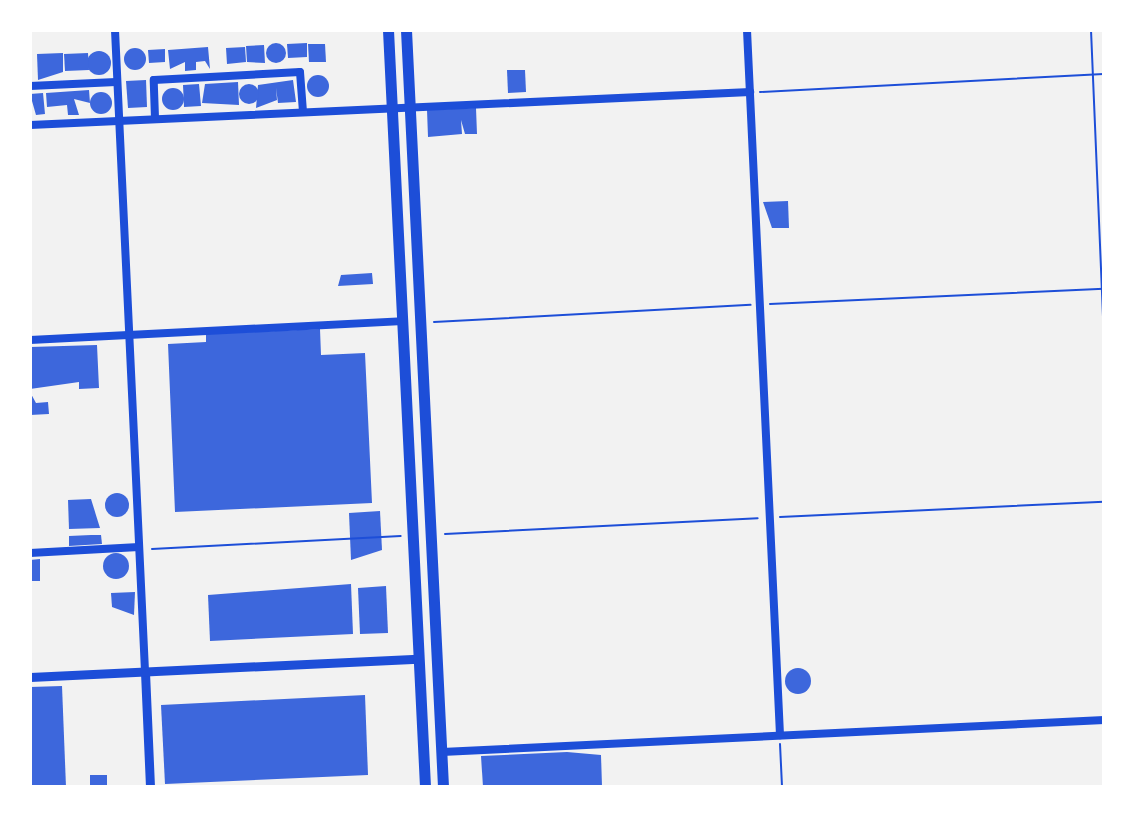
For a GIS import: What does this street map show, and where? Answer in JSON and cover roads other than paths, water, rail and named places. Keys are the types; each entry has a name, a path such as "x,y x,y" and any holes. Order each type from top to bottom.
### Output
{"main road":[{"path":"388,30 425,787"},
{"path":"406,30 443,787"}],"street":[{"path":"115,30 150,787"},
{"path":"747,30 780,735"},
{"path":"155,118 154,80 300,72 303,112"},
{"path":"30,86 116,82"},
{"path":"30,125 750,92"},
{"path":"30,340 403,321"},
{"path":"30,553 139,547"},
{"path":"30,677 418,659"},
{"path":"442,752 1104,720"}]}
